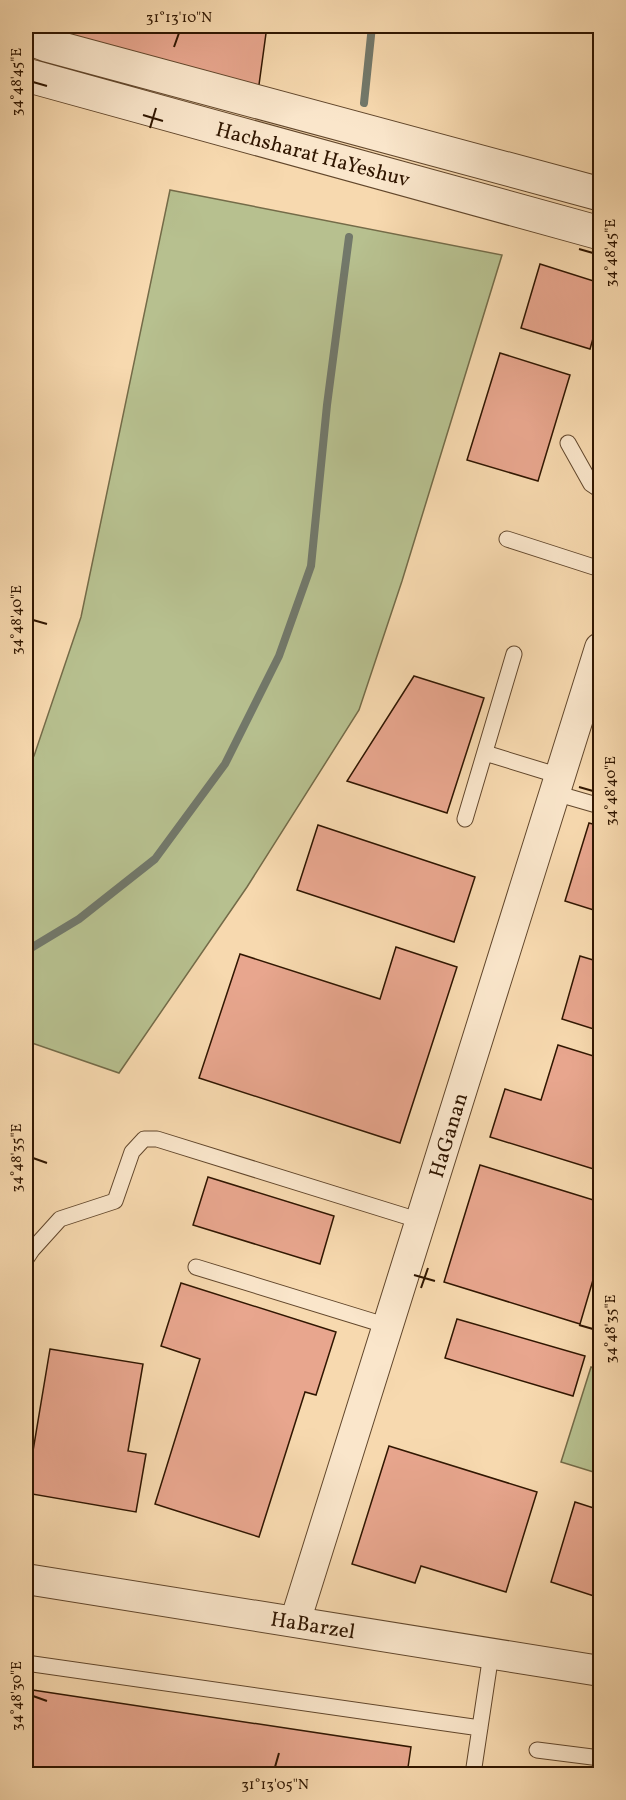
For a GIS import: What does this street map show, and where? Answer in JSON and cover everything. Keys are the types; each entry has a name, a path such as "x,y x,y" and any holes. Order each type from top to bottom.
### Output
{"street":[{"name":"Hachsharat HaYeshuv","path":"26,37 47,45 600,194"},
{"name":"Hachsharat HaYeshuv","path":"26,75 600,233"},
{"name":"HaGanan","path":"295,1622 558,784 594,694 600,648"},
{"name":"HaBarzel","path":"26,1579 600,1671"}],"lane":[{"path":"568,443 591,484 600,490"},
{"path":"507,539 600,570"},
{"path":"465,819 514,654"},
{"path":"485,753 558,784 600,806"},
{"path":"26,1260 60,1219 115,1201 132,1152 144,1139 157,1139 421,1221"},
{"path":"196,1267 388,1326"},
{"path":"473,1774 491,1654"},
{"path":"26,1663 480,1728"},
{"path":"537,1750 600,1758"}],"green space":[{"path":"170,190 502,255 402,581 359,710 247,887 119,1073 26,1041 26,766 34,756 81,617"},
{"path":"591,1367 600,1370 600,1474 561,1462"}],"building":[{"path":"74,26 267,26 258,92 69,45"},
{"path":"540,264 600,283 600,314 590,349 521,328"},
{"path":"500,353 570,375 538,481 467,460"},
{"path":"414,676 484,698 447,813 347,781"},
{"path":"589,823 600,826 600,912 565,901"},
{"path":"318,825 475,877 454,942 297,890"},
{"path":"396,947 457,967 400,1143 199,1078 240,954 380,999"},
{"path":"580,956 600,962 600,1031 562,1019"},
{"path":"558,1045 600,1058 600,1171 490,1137 505,1089 541,1100"},
{"path":"480,1165 600,1202 600,1264 598,1263 580,1324 444,1282"},
{"path":"208,1177 334,1216 320,1264 193,1225"},
{"path":"181,1283 336,1332 316,1395 305,1392 259,1537 155,1504 200,1359 161,1346"},
{"path":"457,1319 585,1356 573,1396 445,1358"},
{"path":"50,1349 143,1364 128,1451 146,1454 136,1512 26,1493"},
{"path":"389,1446 537,1492 506,1592 421,1566 415,1583 352,1564"},
{"path":"575,1502 600,1510 600,1598 551,1582"},
{"path":"26,1689 411,1747 407,1774 26,1774"}],"waterway":[{"path":"364,103 372,26"},
{"path":"26,951 79,919 155,859 225,764 279,656 311,566 327,405 349,237"}]}
